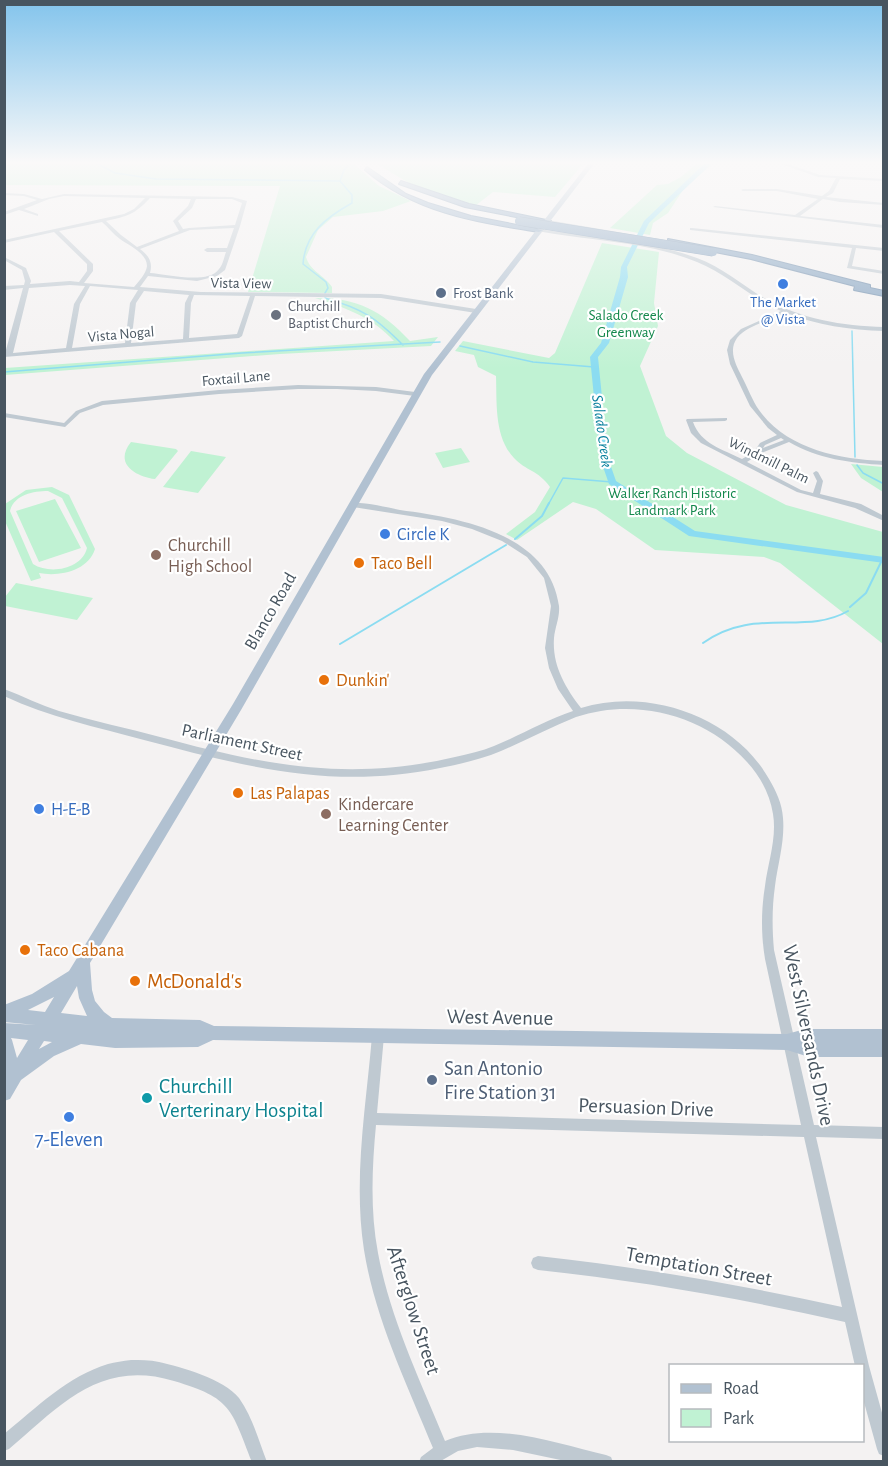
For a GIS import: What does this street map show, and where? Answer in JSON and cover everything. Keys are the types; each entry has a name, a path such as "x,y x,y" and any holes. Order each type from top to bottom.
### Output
{"highway":[{"path":"579,232 710,253 867,287"},
{"path":"667,240 752,257 867,287 884,294"},
{"path":"710,253 884,294"}],"main road":[{"path":"526,232 532,240"},
{"name":"Blanco Road","path":"4,1093 209,754 416,394 476,310 537,232"},
{"path":"4,1014 37,999 79,968 88,1003 95,1016 110,1025"},
{"name":"West Avenue","path":"4,1014 78,1038 198,1039 213,1033 787,1042 809,1049 884,1049"},
{"name":"West Avenue","path":"4,1030 110,1025 200,1027 213,1033"},
{"name":"West Avenue","path":"787,1042 805,1036 884,1037"},
{"path":"4,1040 14,1077 49,1051 78,1038"}],"street":[{"path":"4,242 49,232"},
{"path":"57,232 90,264 90,271 81,283"},
{"path":"116,232 138,248 149,260 148,274 133,303 128,345"},
{"path":"138,248 178,232"},
{"path":"148,274 210,278 221,272 236,232"},
{"path":"552,232 657,249 688,257 712,266 763,300 782,308 826,322 884,329"},
{"path":"616,232 667,240 686,246 782,308 784,312 767,321 755,324 732,341 729,352 760,415 789,440 832,456 884,464"},
{"path":"737,232 884,250"},
{"path":"745,233 745,240"},
{"path":"532,240 560,234"},
{"path":"797,252 800,241"},
{"path":"854,248 849,267 884,273"},
{"path":"207,250 229,250"},
{"path":"4,258 24,269 28,275 7,355"},
{"name":"Vista View","path":"4,288 81,283 192,294 381,296 476,310"},
{"path":"69,350 77,304 89,284"},
{"path":"186,341 187,305 192,294"},
{"name":"Vista Nogal","path":"7,355 239,336 253,295"},
{"name":"Foxtail Lane","path":"4,415 64,425 78,412 90,406 123,401 317,386 364,387 416,394"},
{"name":"Windmill Palm","path":"725,419 689,420 694,433 703,442 790,487 858,506 884,519"},
{"path":"742,462 772,444 782,435"},
{"path":"772,444 789,440"},
{"path":"816,473 820,481 816,496"},
{"path":"353,505 475,526 500,536 528,554 542,570 552,588 555,607 549,647 551,665 560,686 579,712"},
{"name":"Parliament Street","path":"4,692 40,708 78,720 268,768 311,773 390,772 447,763 486,752 579,712"},
{"name":"West Silversands Drive","path":"579,712 623,705 649,706 681,714 711,728 733,742 763,776 776,803 780,826 778,850 770,885 768,946 787,1042 862,1364"},
{"name":"Afterglow Street","path":"378,1036 367,1198 371,1252 385,1304 441,1450"},
{"name":"Persuasion Drive","path":"372,1119 884,1133"},
{"name":"Temptation Street","path":"538,1263 584,1268 779,1300 851,1316"},
{"path":"4,1444 80,1382 118,1368 155,1367 220,1391 230,1399 238,1409 260,1461"},
{"name":"West Silversands Drive","path":"864,1374 884,1449"},
{"path":"426,1461 441,1450 464,1441 485,1440 606,1461"}],"green space":[{"path":"266,232 317,232 306,257 311,266 332,287 332,293 248,292"},
{"path":"602,243 659,252 654,303 658,326 640,366 666,436 687,453 786,505 883,532 883,644 780,563 764,557 655,550 596,509 573,502 517,540 506,534 535,512 550,487 541,477 514,458 503,440 498,419 496,376 478,367 474,355 455,351 463,341 549,358 555,353"},
{"path":"315,298 344,300 368,308 389,321 410,341 438,337 431,346 280,354 5,375 5,368 394,341 368,319"},
{"path":"131,442 178,451 155,479 140,475 129,467 125,456 126,449"},
{"path":"461,448 470,462 443,468 435,453"},
{"path":"191,451 226,457 198,493 163,487"},
{"path":"851,464 883,467 883,492 861,478"},
{"path":"52,487 69,495 95,549 86,563 64,573 39,573 41,578 31,581 5,521 5,504 26,490","holes":["48,491 62,498 87,548 79,561 72,565 56,569 40,567 33,564 10,511 16,501 30,493"]},
{"path":"55,499 81,548 39,562 16,511"},
{"path":"16,583 93,598 77,620 5,606 5,597"}],"waterway":[{"path":"315,232 308,243 303,264 326,282 328,288 325,293"},
{"name":"Salado Creek","path":"641,232 624,267 624,277 605,343 594,357 604,458 612,482 692,534 884,560"},
{"path":"325,298 368,315 402,344"},
{"path":"852,331 855,457"},
{"path":"402,344 440,342"},
{"path":"4,372 242,353 402,344"},
{"path":"460,346 533,362 594,367"},
{"path":"857,465 863,473 884,484"},
{"path":"548,505 563,478 612,482"},
{"path":"515,539 542,516 549,503"},
{"path":"340,644 506,545"},
{"path":"850,607 866,593 882,560"},
{"path":"703,643 722,632 741,626 814,621 832,618 848,611"}],"place":[{"name":"The Market @ Vista","path":"783,284"},
{"name":"Frost Bank","path":"441,293"},
{"name":"Churchill Baptist Church","path":"276,315"},
{"name":"Circle K","path":"385,534"},
{"name":"Churchill High School","path":"156,555"},
{"name":"Taco Bell","path":"359,563"},
{"name":"Dunkin'","path":"324,680"},
{"name":"Las Palapas","path":"238,793"},
{"name":"H-E-B","path":"39,809"},
{"name":"Kindercare Learning Center","path":"326,814"},
{"name":"Taco Cabana","path":"25,950"},
{"name":"McDonald's","path":"135,981"},
{"name":"San Antonio Fire Station 31","path":"432,1080"},
{"name":"Churchill Verterinary Hospital","path":"147,1098"},
{"name":"7-Eleven","path":"69,1117"}],"park label":[{"name":"Salado Creek Greenway","path":"626,324"},
{"name":"Walker Ranch Historic Landmark Park","path":"672,502"}]}
